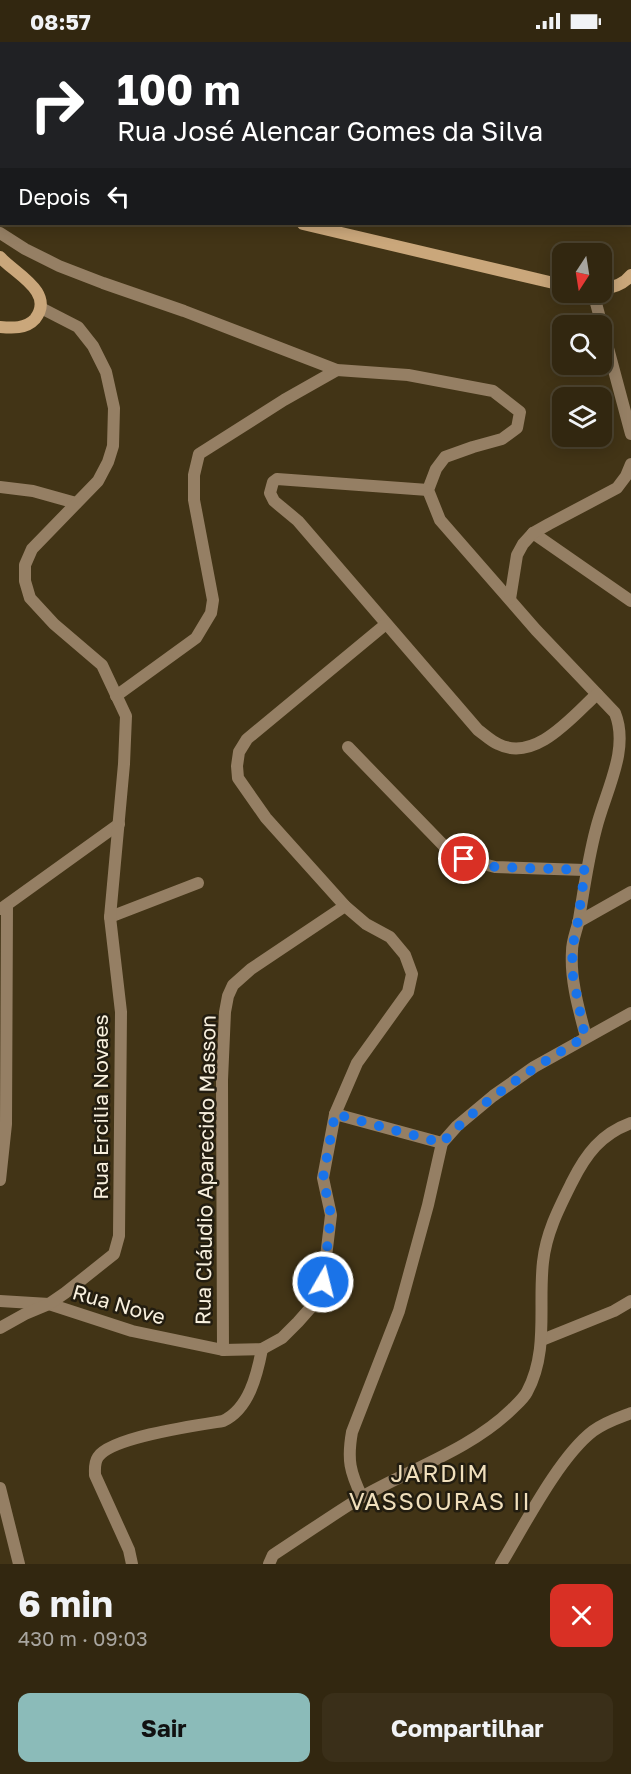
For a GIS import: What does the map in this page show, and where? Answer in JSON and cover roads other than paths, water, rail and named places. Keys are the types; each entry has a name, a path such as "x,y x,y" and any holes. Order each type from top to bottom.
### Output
{"main road":[{"path":"307,225 552,283"},
{"path":"0,257 31,283 39,296 41,308 32,322 26,326 0,327"},
{"path":"612,286 627,280 631,275"}],"street":[{"path":"0,233 24,249 59,266 337,370 408,375 493,391 520,412 517,428 502,439 445,457 436,469 429,490 440,520 536,630 615,713 619,724 621,738 616,763 585,870 572,949 577,1000 585,1037"},
{"path":"596,303 631,434"},
{"name":"Rua Ercilia Novaes","path":"0,1328 49,1304 114,1254 119,1236 121,1012 110,917 126,717 102,665 54,624 30,598 25,581 25,565 32,549 98,481 108,462 113,446 114,408 106,372 93,346 78,327 41,308"},
{"path":"116,696 196,638 212,613 213,600 194,500 194,475 199,454 284,400 337,370"},
{"path":"510,599 517,555 523,544 533,533 617,488 631,464"},
{"path":"429,490 356,483 277,480 270,487 274,501 298,521 478,730 498,745 526,749 541,743 597,694"},
{"path":"0,487 33,491 76,503"},
{"path":"533,533 631,601"},
{"path":"132,1564 129,1550 96,1475 95,1467 98,1457 104,1451 124,1442 223,1421 231,1417 237,1412 257,1375 262,1349 282,1338 313,1305 323,1282 331,1215 323,1178 335,1114 357,1063 408,992 412,974 405,955 390,937 366,924 345,906 266,818 238,778 237,766 240,752 247,740 386,624"},
{"path":"348,747 445,847 464,859 495,867 585,870"},
{"path":"0,1180 6,1124 3,907 119,824"},
{"path":"110,917 198,883"},
{"path":"578,921 631,892"},
{"name":"Rua Cláudio Aparecido Masson","path":"223,1350 222,1080 225,1012 228,996 233,986 251,969 345,906"},
{"path":"362,1497 349,1466 348,1452 351,1432 399,1311 428,1205 442,1143 493,1096 534,1067 631,1013"},
{"path":"335,1114 442,1143"},
{"path":"269,1564 273,1555 362,1497 497,1424 526,1394 537,1369 542,1340 543,1262 548,1235 582,1161 608,1133 631,1123"},
{"name":"Rua Nove","path":"0,1301 49,1304 132,1331 223,1350 262,1349"},
{"path":"542,1340 614,1311 631,1301"},
{"path":"501,1564 557,1473 582,1441 606,1422 631,1413"},
{"path":"0,1488 19,1564"}],"district":[{"name":"JARDIM VASSOURAS II","path":"440,1486"}]}
